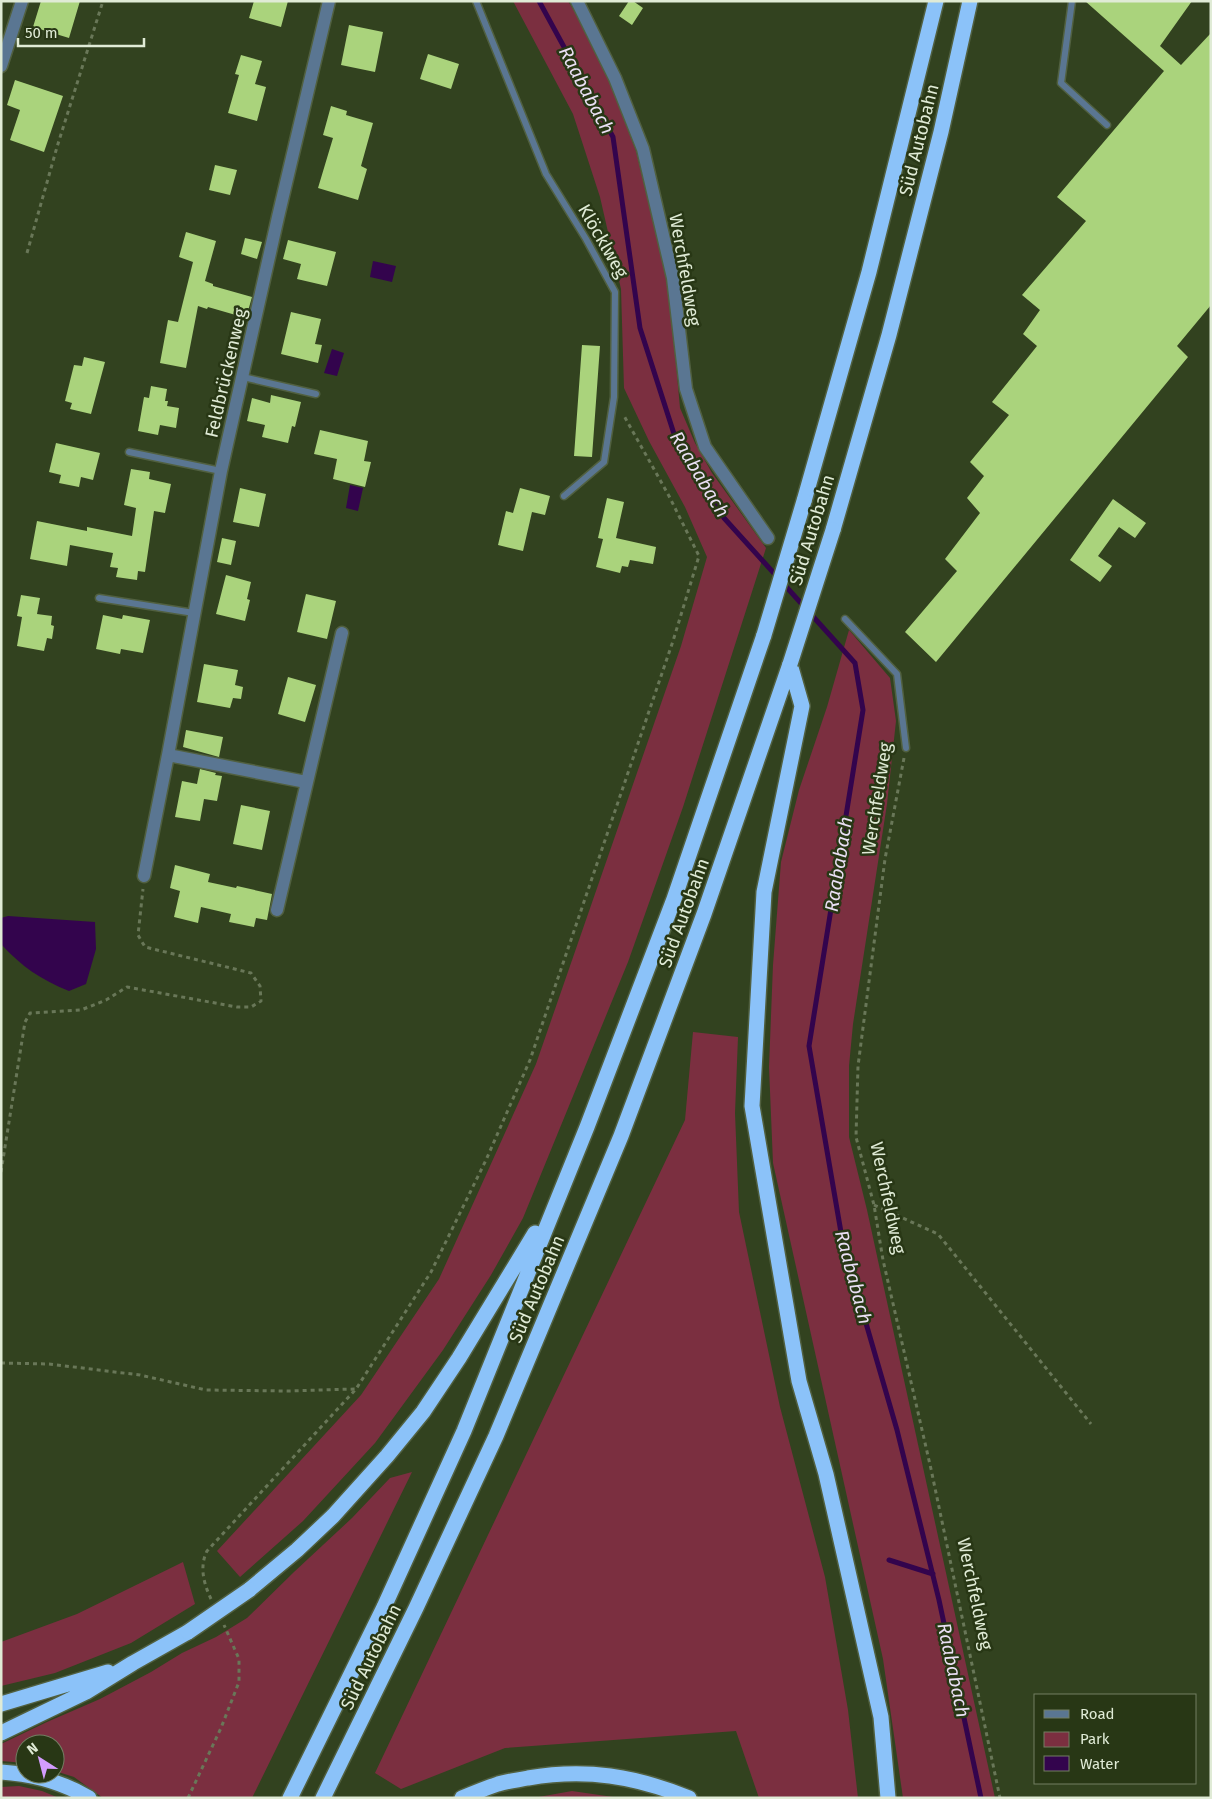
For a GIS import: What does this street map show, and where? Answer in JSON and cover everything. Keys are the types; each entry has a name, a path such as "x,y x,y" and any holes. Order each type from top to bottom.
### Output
{"highway":[{"name":"Süd Autobahn","path":"290,1798 384,1606 464,1431 555,1202 587,1127 674,899 764,635 804,502 869,272 936,1"},
{"name":"Süd Autobahn","path":"323,1798 416,1608 496,1436 617,1146 704,914 790,664 833,530 889,335 941,132 970,1"},
{"path":"790,664 802,706 764,892 752,1106 799,1381 828,1483 881,1717 888,1798"},
{"path":"1,1732 86,1692 188,1632 249,1590 297,1550 333,1516 387,1456 423,1412 459,1358 555,1202"},
{"path":"1,1704 133,1663"},
{"path":"1,1772 19,1773 48,1779 76,1790 89,1798"},
{"path":"462,1798 500,1783 549,1774 582,1773 618,1776 659,1785 689,1798"}],"street":[{"path":"1,66 22,1"},
{"name":"Feldbrückenweg","path":"144,876 221,471 278,216 329,1"},
{"name":"Werchfeldweg","path":"577,1 615,78 643,149 672,278 686,388 705,447 768,538"},
{"path":"277,910 342,633"},
{"path":"168,755 306,782"}],"lane":[{"name":"Klöcklweg","path":"476,1 546,174 586,239 615,292 614,397 604,462 564,496"},
{"path":"1072,1 1061,83 1107,124"},
{"path":"243,377 316,394"},
{"path":"129,452 221,471"},
{"path":"99,598 194,613"},
{"name":"Werchfeldweg","path":"845,619 897,674 906,748"}],"path":[{"path":"26,253 103,1"},
{"path":"349,1396 356,1389 431,1272 486,1160 530,1060 699,556 669,496 614,397"},
{"name":"Werchfeldweg","path":"906,748 885,859 858,1066 856,1137 874,1205 883,1260 931,1469 1000,1798"},
{"path":"1,1172 25,1022 30,1013 81,1010 106,1000 127,987 237,1007 251,1007 260,1000 260,986 251,974 146,947 138,935 144,876"},
{"path":"874,1205 938,1234 1091,1424"},
{"path":"1,1363 49,1364 140,1375 206,1390 288,1392 356,1389"}],"green space":[{"path":"513,1 568,1 580,20 609,80 636,151 669,287 680,408 695,443 712,473 766,548 683,807 628,962 523,1218 491,1275 443,1350 375,1443 303,1521 240,1577 217,1551 361,1395 439,1279 536,1064 681,646 707,557 685,507 649,441 624,388 621,289 600,197 573,114"},
{"path":"849,630 890,678 896,721 887,804 853,1024 849,1066 849,1137 867,1210 995,1798 903,1798 883,1659 773,1163 769,1067 773,965 781,862 799,790 827,707"},
{"path":"693,1032 738,1037 735,1113 739,1212 780,1407 825,1577 848,1710 858,1798 759,1798 736,1731 505,1748 401,1789 375,1773 685,1120"},
{"path":"412,1472 252,1798 103,1798 74,1777 65,1774 65,1734 22,1734 100,1699 182,1653 216,1637 247,1618 352,1518 390,1478"},
{"path":"183,1562 195,1604 131,1643 55,1673 1,1686 1,1642 77,1614"},
{"path":"15,1737 15,1762 1,1761 1,1744"},
{"path":"19,1786 42,1791 59,1798 1,1798 1,1787"},
{"path":"572,1791 620,1798 533,1798"}],"water":[{"path":"373,261 396,266 392,282 370,277"},
{"path":"332,349 344,353 337,376 324,373"},
{"path":"350,485 363,488 358,511 346,508"},
{"path":"8,916 95,922 96,949 86,984 69,991 40,977 16,959 1,944 1,918"}],"building":[{"path":"41,1 80,1 69,38 33,27"},
{"path":"254,1 288,1 281,27 249,18"},
{"path":"629,1 633,1 643,8 632,25 619,16"},
{"path":"1085,1 1192,1 1160,46 1181,65 1211,33 1211,305 1177,346 1188,357 936,662 905,632 957,571 945,559 980,513 967,498 984,476 970,462 1009,415 992,402 1037,346 1023,334 1040,310 1022,295 1086,221 1057,197 1164,71"},
{"path":"349,25 383,32 375,72 341,65"},
{"path":"428,54 459,64 451,89 420,79"},
{"path":"241,55 262,61 255,84 266,87 257,121 228,113 239,75 235,74"},
{"path":"15,80 63,96 44,152 10,140 20,110 7,105"},
{"path":"331,106 347,111 346,115 373,123 361,166 367,169 358,200 318,188 333,138 323,135"},
{"path":"215,165 237,170 230,195 209,190"},
{"path":"186,232 216,241 205,281 213,284 213,286 252,297 246,318 198,306 186,368 160,363 168,320 178,322 193,262 179,257"},
{"path":"245,238 262,242 257,259 241,254"},
{"path":"288,240 336,252 327,286 297,279 301,264 283,259"},
{"path":"291,312 321,319 315,344 322,345 318,363 281,354"},
{"path":"582,345 600,346 592,457 574,456"},
{"path":"84,357 105,362 91,414 70,409 72,403 65,401 74,365 82,366"},
{"path":"151,386 167,389 165,401 168,401 167,406 179,408 176,428 160,425 158,435 138,431 144,397 149,398"},
{"path":"271,395 301,402 295,427 292,426 288,443 262,437 265,425 247,421 252,398 270,403"},
{"path":"320,430 368,441 364,461 371,462 365,487 333,479 337,459 314,454"},
{"path":"56,443 100,453 93,480 81,477 79,487 59,483 61,475 49,472"},
{"path":"131,469 150,472 149,479 171,484 165,513 154,511 145,572 138,571 137,580 116,577 118,568 110,567 113,553 70,545 67,566 30,559 37,521 87,531 87,527 132,536 136,508 124,505"},
{"path":"240,488 266,494 259,527 233,522"},
{"path":"520,488 550,496 545,515 532,512 523,551 498,545 506,511 513,513"},
{"path":"607,498 624,502 616,538 656,547 653,564 630,560 628,567 622,566 620,573 596,567 603,539 598,538"},
{"path":"1113,499 1146,523 1135,538 1119,527 1098,556 1112,566 1100,582 1070,560"},
{"path":"222,538 236,541 231,565 217,562"},
{"path":"226,575 251,582 247,599 250,600 245,621 216,614"},
{"path":"306,594 336,601 327,639 297,632"},
{"path":"21,595 40,598 37,614 52,616 51,625 54,626 52,639 47,638 44,651 17,646 22,617 17,616"},
{"path":"103,615 122,619 123,615 150,620 143,653 121,649 120,654 96,649"},
{"path":"204,664 238,670 235,685 243,687 241,699 233,698 230,708 197,702"},
{"path":"288,677 316,685 305,722 278,714"},
{"path":"186,730 223,737 219,757 183,747"},
{"path":"200,769 222,776 217,801 204,799 200,821 175,817 182,781 197,784"},
{"path":"241,805 270,811 262,850 233,844"},
{"path":"175,865 210,874 208,882 272,894 267,920 256,918 254,927 229,922 231,914 201,907 198,923 174,917 180,891 170,888"}],"waterway":[{"name":"Raababach","path":"539,1 613,137 640,328 675,437 724,518 855,663 863,710 809,1046 843,1244 897,1430 939,1600 981,1798"},
{"path":"889,1560 933,1574"}]}
